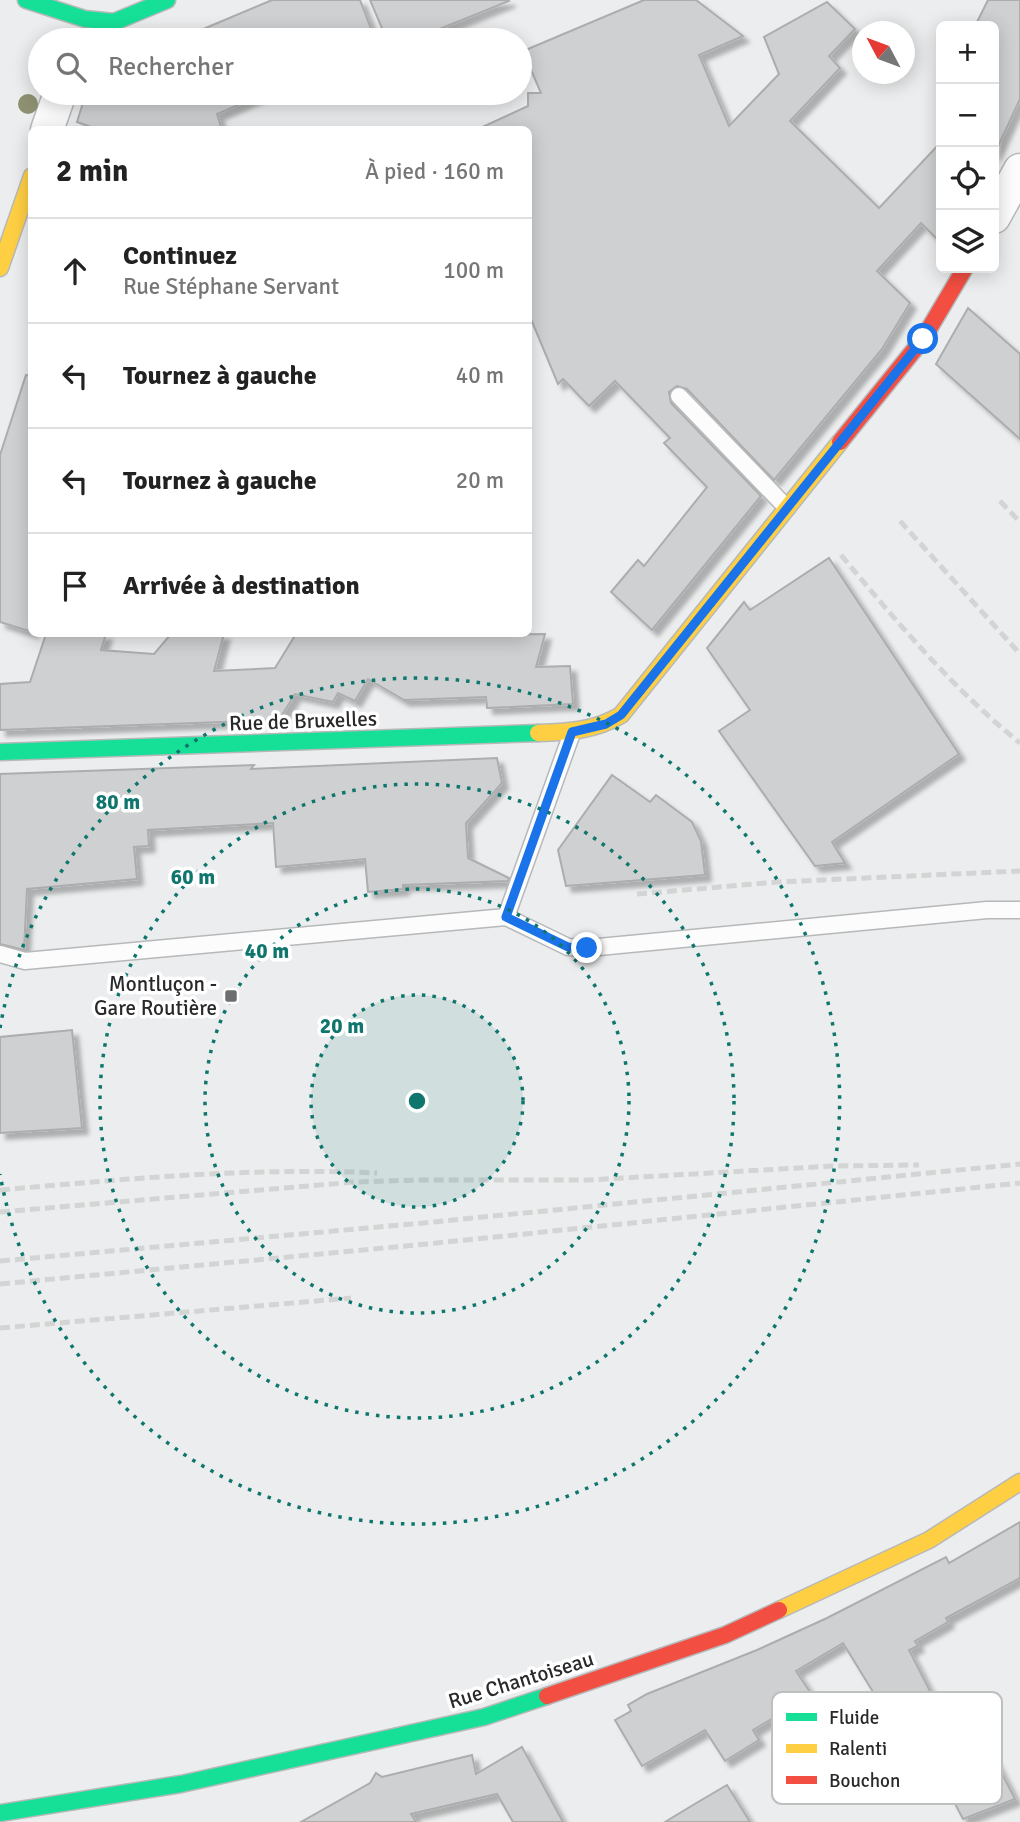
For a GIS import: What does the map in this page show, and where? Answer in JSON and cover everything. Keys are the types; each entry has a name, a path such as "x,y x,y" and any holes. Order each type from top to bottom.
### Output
{"street":[{"path":"26,0 85,20 114,22 167,0"},
{"path":"48,126 56,105"},
{"path":"998,210 1020,170"},
{"path":"0,268 28,188"},
{"path":"787,508 923,339 962,273"},
{"name":"Rue de Bruxelles","path":"0,752 572,732 606,724 621,715 787,508"},
{"name":"Rue Chantoiseau","path":"0,1813 181,1784 484,1717 725,1635 929,1540 1020,1482"}],"lane":[{"path":"679,396 787,508"},
{"path":"506,917 572,732"},
{"path":"0,954 24,961 506,917 568,947 587,948 987,910 1020,910"}],"building":[{"path":"272,0 360,0 371,28 206,28"},
{"path":"370,0 509,1 442,28 382,28"},
{"path":"644,0 696,0 743,36 699,55 729,126 779,74 764,37 827,2 852,26 852,32 829,56 840,68 790,121 879,208 936,147 936,238 921,223 877,271 910,303 882,349 774,480 687,389 677,386 669,392 671,403 761,496 652,630 611,592 638,560 644,566 707,487 664,443 670,438 615,381 589,406 563,379 558,384 532,322 532,126 485,126 532,105 532,93 541,93 532,72 532,47"},
{"path":"988,0 1020,0 1020,99 999,144 999,21 978,21"},
{"path":"82,105 238,105 217,114 221,126 88,126 77,122"},
{"path":"968,308 1020,354 1020,439 936,364"},
{"path":"28,375 28,631 0,622 0,455"},
{"path":"829,558 959,754 832,842 845,863 815,866 719,731 750,710 707,648 744,602 750,610"},
{"path":"532,634 545,634 536,667 570,666 573,704 487,708 486,697 404,700 368,679 355,701 338,693 333,702 295,694 279,720 0,730 0,684 30,682 45,637 105,637 101,650 154,654 168,637 223,637 214,671 275,668 294,637 532,637"},
{"path":"497,758 502,783 466,823 468,858 509,878 508,881 403,885 403,889 368,892 365,859 276,867 273,823 148,830 149,846 134,847 137,879 27,889 24,950 0,944 0,774 254,765 251,769"},
{"path":"612,775 650,802 656,795 692,822 701,841 705,875 566,886 558,850"},
{"path":"72,1030 82,1128 0,1133 0,1037"},
{"path":"1020,1522 1020,1578 946,1618 948,1622 915,1641 918,1646 909,1650 930,1691 928,1692 873,1692 843,1643 796,1671 810,1692 772,1692 772,1719 753,1730 759,1740 725,1761 705,1730 642,1766 615,1720 631,1711 628,1705 647,1694 757,1650 827,1618 946,1557 949,1563"},
{"path":"522,1747 563,1822 513,1822 497,1794 411,1814 416,1822 301,1822 370,1783 376,1773 382,1777 472,1755 476,1774"},
{"path":"1002,1774 1015,1799 1002,1804"},
{"path":"727,1785 750,1822 665,1822 698,1802"},
{"path":"955,1804 1002,1804 963,1819"}],"railway":[{"path":"1000,501 1020,522"},
{"path":"900,521 1020,654"},
{"path":"841,555 948,677 1020,743"},
{"path":"637,894 778,882 1020,871"},
{"path":"0,1261 423,1223 1020,1164"},
{"path":"0,1212 355,1182 588,1180 833,1166 919,1165"},
{"path":"0,1190 236,1173 377,1173"},
{"path":"0,1284 427,1244 1020,1183"},
{"path":"0,1328 351,1298"}],"traffic: fast":[{"path":"26,0 85,19 114,22 167,0"},
{"path":"0,752 538,733"},
{"path":"0,1813 181,1784 484,1717 547,1696"}],"traffic: slow":[{"path":"0,268 28,188"},
{"path":"538,733 591,727 621,715 840,442"},
{"path":"779,1610 929,1540 1020,1482"}],"traffic: jam":[{"path":"840,442 923,339 962,273"},
{"path":"547,1696 725,1635 779,1610"}],"place":[{"name":"Montluçon - Gare Routière","path":"231,996"}],"route":[{"path":"587,948 568,947 506,917 572,732 606,724 621,715 923,339"}]}
